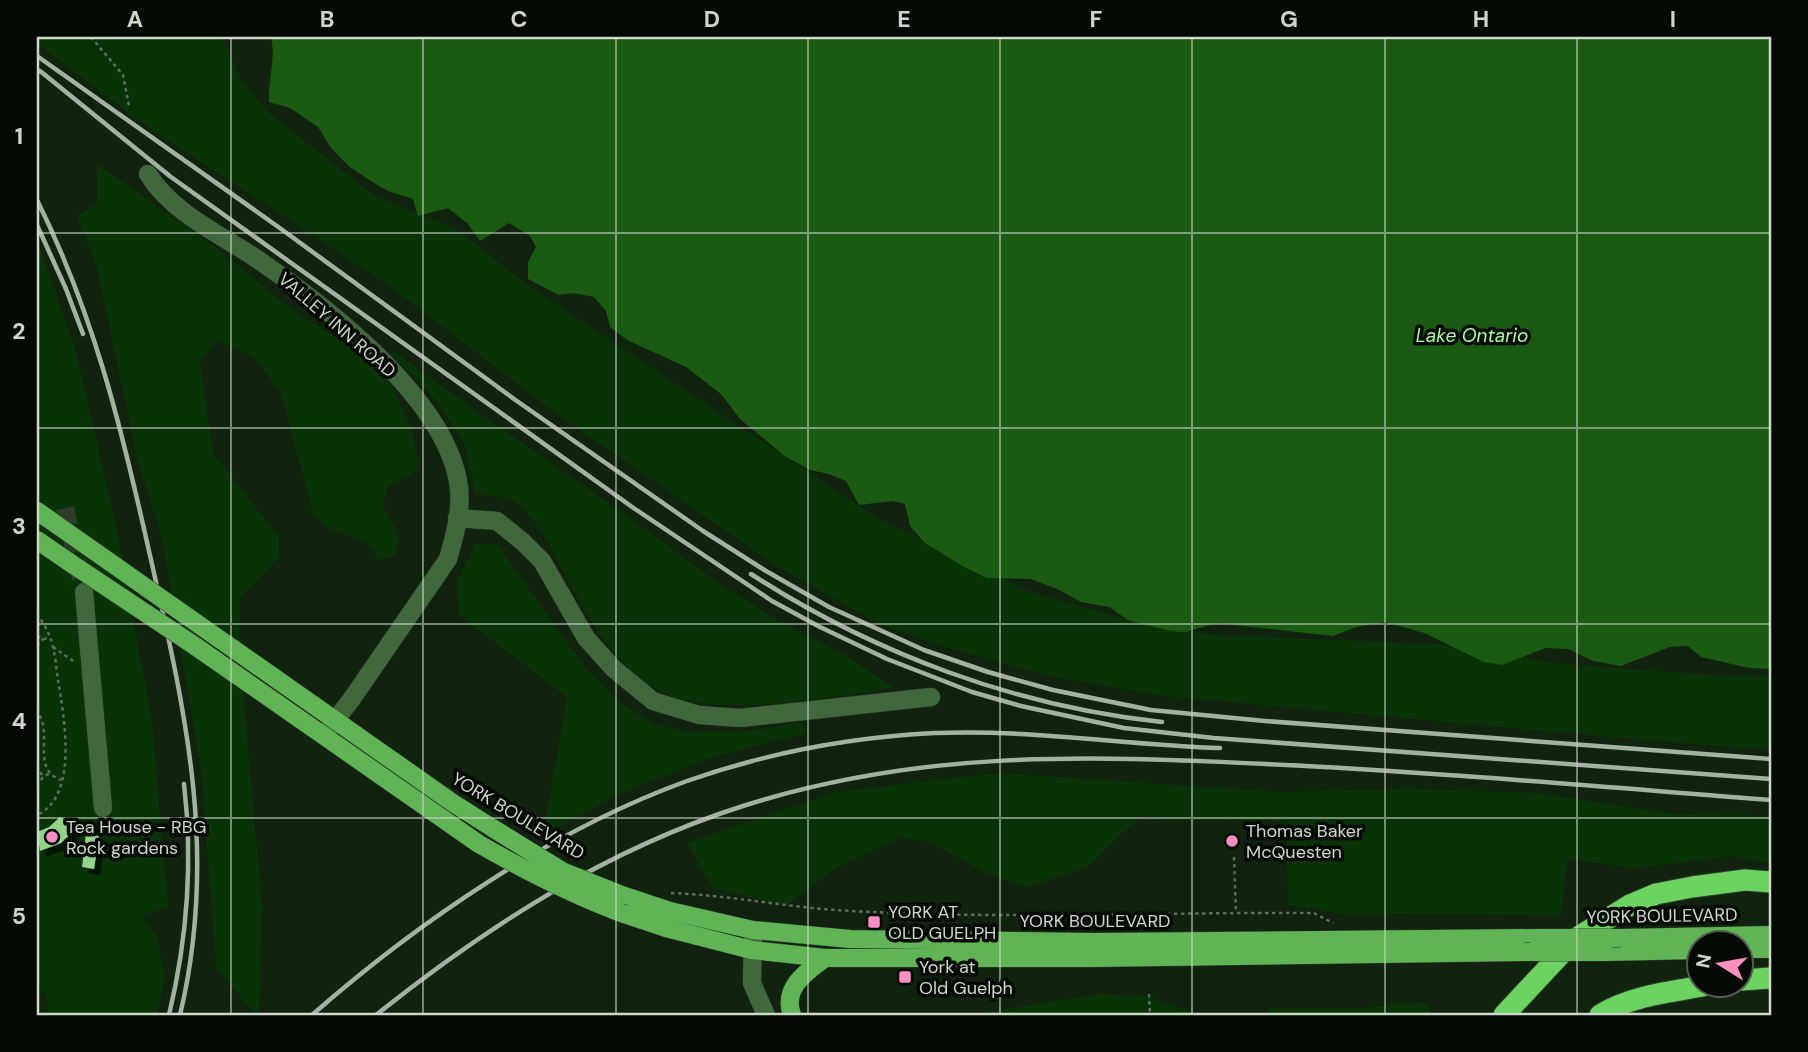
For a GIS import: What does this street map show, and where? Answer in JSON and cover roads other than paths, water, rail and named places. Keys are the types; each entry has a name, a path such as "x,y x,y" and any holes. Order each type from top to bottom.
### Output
{"highway":[{"path":"1504,1015 1575,939 1630,905 1656,894 1692,887 1745,880 1771,882"},
{"path":"1600,1015 1611,1008 1686,988"}],"main road":[{"name":"YORK BOULEVARD","path":"43,515 215,636 479,844 576,896 666,928 751,950 825,958 1093,958 1686,950"},
{"name":"YORK BOULEVARD","path":"37,540 195,646 562,871 670,911 753,930 906,941 1106,942 1771,936"},
{"path":"792,1015 790,1000 797,981 825,958"}],"street":[{"name":"VALLEY INN ROAD","path":"148,174 168,200 300,288 387,365 432,418 449,449 459,483 456,532 448,559 359,689 329,727"},
{"path":"457,518 496,522 523,542 542,561 586,638 614,669 653,701 699,715 740,718 931,697"},
{"path":"84,592 103,808"},
{"path":"753,930 752,983 766,1015"}],"water":[{"name":"Lake Ontario","path":"271,37 1771,37 1771,669 1749,668 1701,657 1688,646 1670,647 1621,666 1593,661 1568,649 1545,648 1502,665 1484,662 1424,633 1386,622 1356,627 1333,636 1216,623 1186,632 1170,631 1128,620 1109,607 1081,602 1031,579 987,578 925,543 910,526 905,504 893,501 859,505 846,481 810,470 786,457 741,420 721,394 686,367 627,340 610,327 606,311 594,297 573,293 559,295 528,279 528,262 536,247 530,236 509,223 480,241 468,224 448,208 418,216 413,199 388,191 350,167 331,148 318,127 290,108 269,102 273,53"}],"tunnel":[{"path":"65,508 84,592"}],"railway":[{"path":"37,56 514,399 703,531 829,607 924,650 1053,690 1151,710 1771,759"},
{"path":"40,71 171,177 635,509 772,601 887,659 972,692 1021,706 1124,728 1214,738 1771,779"},
{"path":"37,200 75,286 104,372 175,668 193,782 197,838 197,896 191,955 180,1015"},
{"path":"37,225 83,334"},
{"path":"751,574 846,628 896,652 948,672 1054,704 1162,722"},
{"path":"312,1015 397,946 489,881 587,825 637,801 717,771 810,748 872,738 935,733 1006,733 1220,748"},
{"path":"376,1015 461,951 505,922 596,868 644,844 743,806 809,788 874,775 1003,761 1133,759 1393,771 1771,800"},
{"path":"169,1015 187,900 188,842 184,784"}],"place":[{"name":"Tea House - RBG Rock gardens","path":"52,837"},
{"name":"Thomas Baker McQuesten","path":"1232,841"},
{"name":"YORK AT OLD GUELPH","path":"874,922"},
{"name":"York at Old Guelph","path":"905,977"}]}
